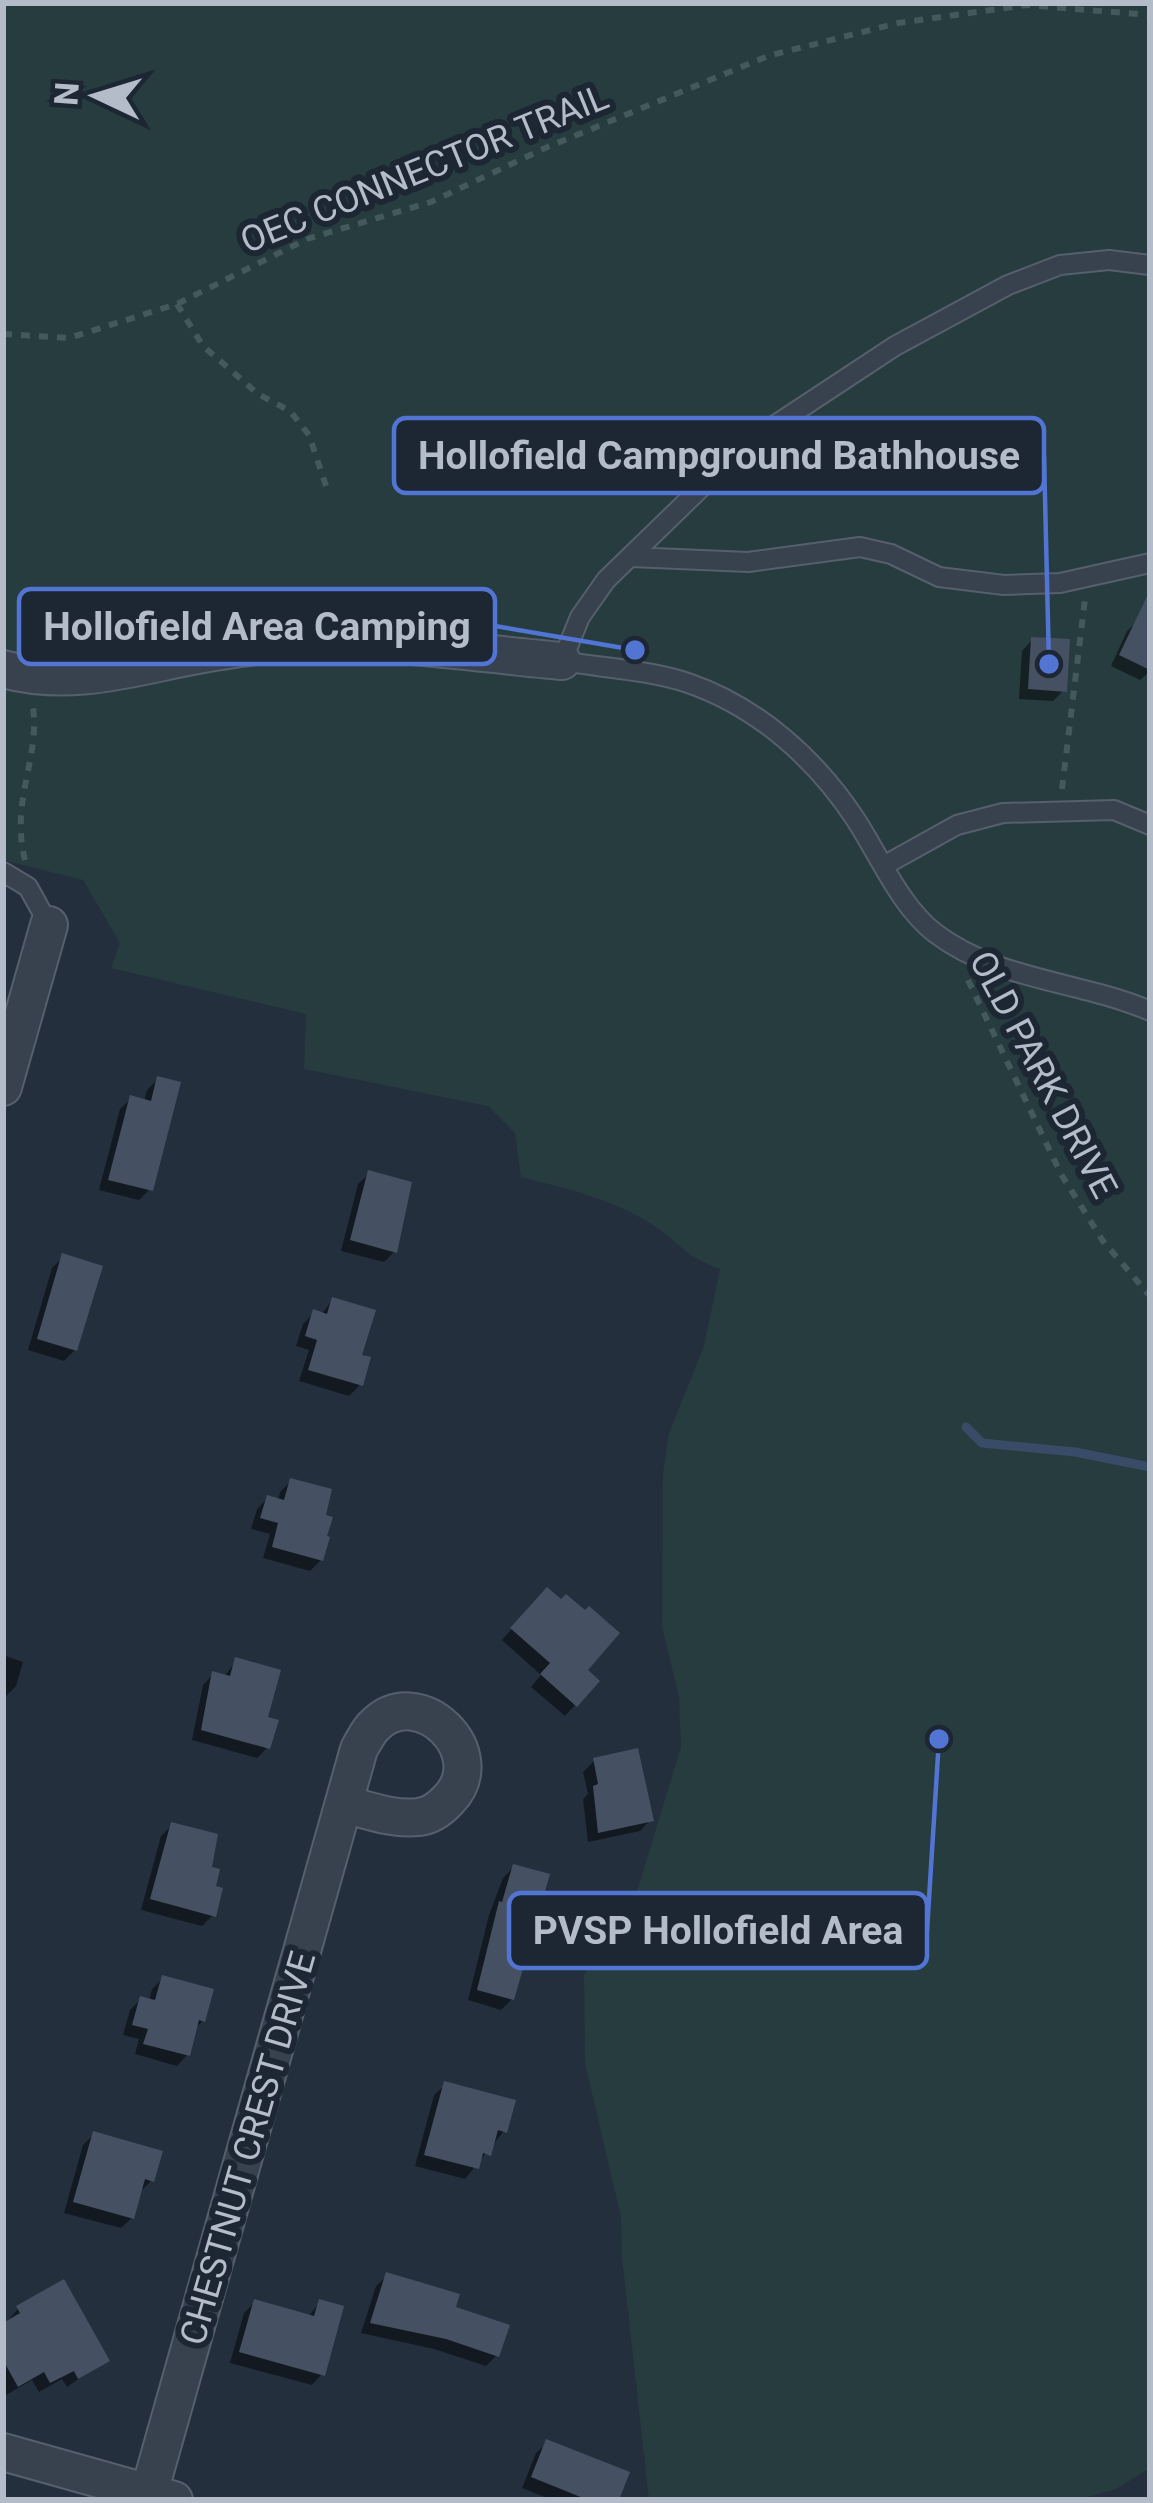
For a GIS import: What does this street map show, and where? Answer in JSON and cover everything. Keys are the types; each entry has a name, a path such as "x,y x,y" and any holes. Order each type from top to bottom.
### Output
{"street":[{"path":"16,673 71,679 222,650 323,643 562,661"},
{"path":"3,1087 49,925"},
{"name":"CHESTNUT CREST DRIVE","path":"157,2498 344,1804 359,1749 376,1724 395,1714 422,1713 446,1726 460,1748 463,1770 455,1792 438,1811 398,1818 344,1804"},
{"path":"3,2452 157,2498"}],"lane":[{"path":"1150,265 1109,260 1060,266 1008,285 895,346 745,445 605,580 580,616 562,661 684,682 738,703 787,740 846,805 908,904 935,933 992,964 1150,1011"},
{"path":"631,556 748,562 860,547 891,554 939,577 1004,585 1060,583 1150,563"},
{"path":"886,865 957,825 1003,812 1114,810 1150,825"},
{"path":"3,872 28,886 49,925"}],"path":[{"name":"OEC CONNECTOR TRAIL","path":"3,334 69,338 177,304 308,239 431,202 565,140 768,56 898,23 1026,5 1150,15"},
{"path":"177,304 203,346 258,394 290,410 309,435 327,489"},
{"path":"1060,810 1088,575"},
{"path":"16,673 35,725 19,806 23,854 30,872"},
{"name":"OLD PARK DRIVE","path":"935,933 975,990 1061,1174 1103,1241 1150,1296"}],"green space":[{"path":"3,3 1150,3 1150,2468 1116,2489 1077,2500 649,2500 621,2217 585,2063 584,1975 638,1888 681,1747 679,1697 662,1626 663,1474 669,1433 704,1346 720,1269 625,1209 521,1177 515,1133 488,1106 304,1069 306,1014 111,968 120,943 83,880 3,860"}],"building":[{"path":"1150,590 1150,670 1119,655"},
{"path":"1031,637 1070,639 1067,692 1028,689"},
{"path":"157,1076 181,1082 153,1191 108,1180 130,1095 151,1101"},
{"path":"368,1170 412,1182 397,1253 350,1240"},
{"path":"62,1253 103,1266 77,1351 37,1339"},
{"path":"332,1297 376,1310 362,1355 371,1357 363,1386 308,1370 317,1340 305,1336 313,1309 327,1314"},
{"path":"290,1478 332,1489 326,1515 333,1517 323,1561 272,1547 278,1523 260,1518 267,1495 284,1500"},
{"path":"547,1587 561,1599 566,1594 585,1610 589,1606 620,1633 588,1670 600,1681 577,1707 540,1674 550,1663 510,1628"},
{"path":"235,1657 281,1670 268,1717 279,1720 270,1749 201,1730 212,1671 230,1676"},
{"path":"638,1748 654,1821 598,1833 593,1758"},
{"path":"171,1822 218,1834 212,1867 220,1869 216,1886 223,1888 216,1917 150,1899"},
{"path":"513,1864 550,1874 514,2000 477,1990"},
{"path":"162,1975 214,1989 205,2022 199,2020 190,2056 143,2044 148,2029 132,2025 140,1996 155,2000"},
{"path":"444,2081 516,2100 507,2133 498,2130 491,2156 483,2153 479,2169 424,2155"},
{"path":"93,2131 163,2151 154,2182 145,2179 134,2219 73,2202"},
{"path":"386,2272 460,2294 456,2307 510,2325 499,2357 446,2339 370,2323"},
{"path":"64,2279 110,2361 78,2379 74,2371 50,2383 44,2372 18,2387 3,2360 3,2323 20,2313 16,2306"},
{"path":"254,2299 314,2316 319,2299 344,2306 325,2376 239,2352"},
{"path":"546,2439 630,2472 619,2500 588,2500 531,2477"}],"waterway":[{"path":"966,1427 982,1443 1075,1452 1150,1467"}],"place":[{"name":"Hollofield Area Camping","path":"635,650"},
{"name":"Hollofield Campground Bathhouse","path":"1049,664"},
{"name":"PVSP Hollofield Area","path":"939,1739"}]}
